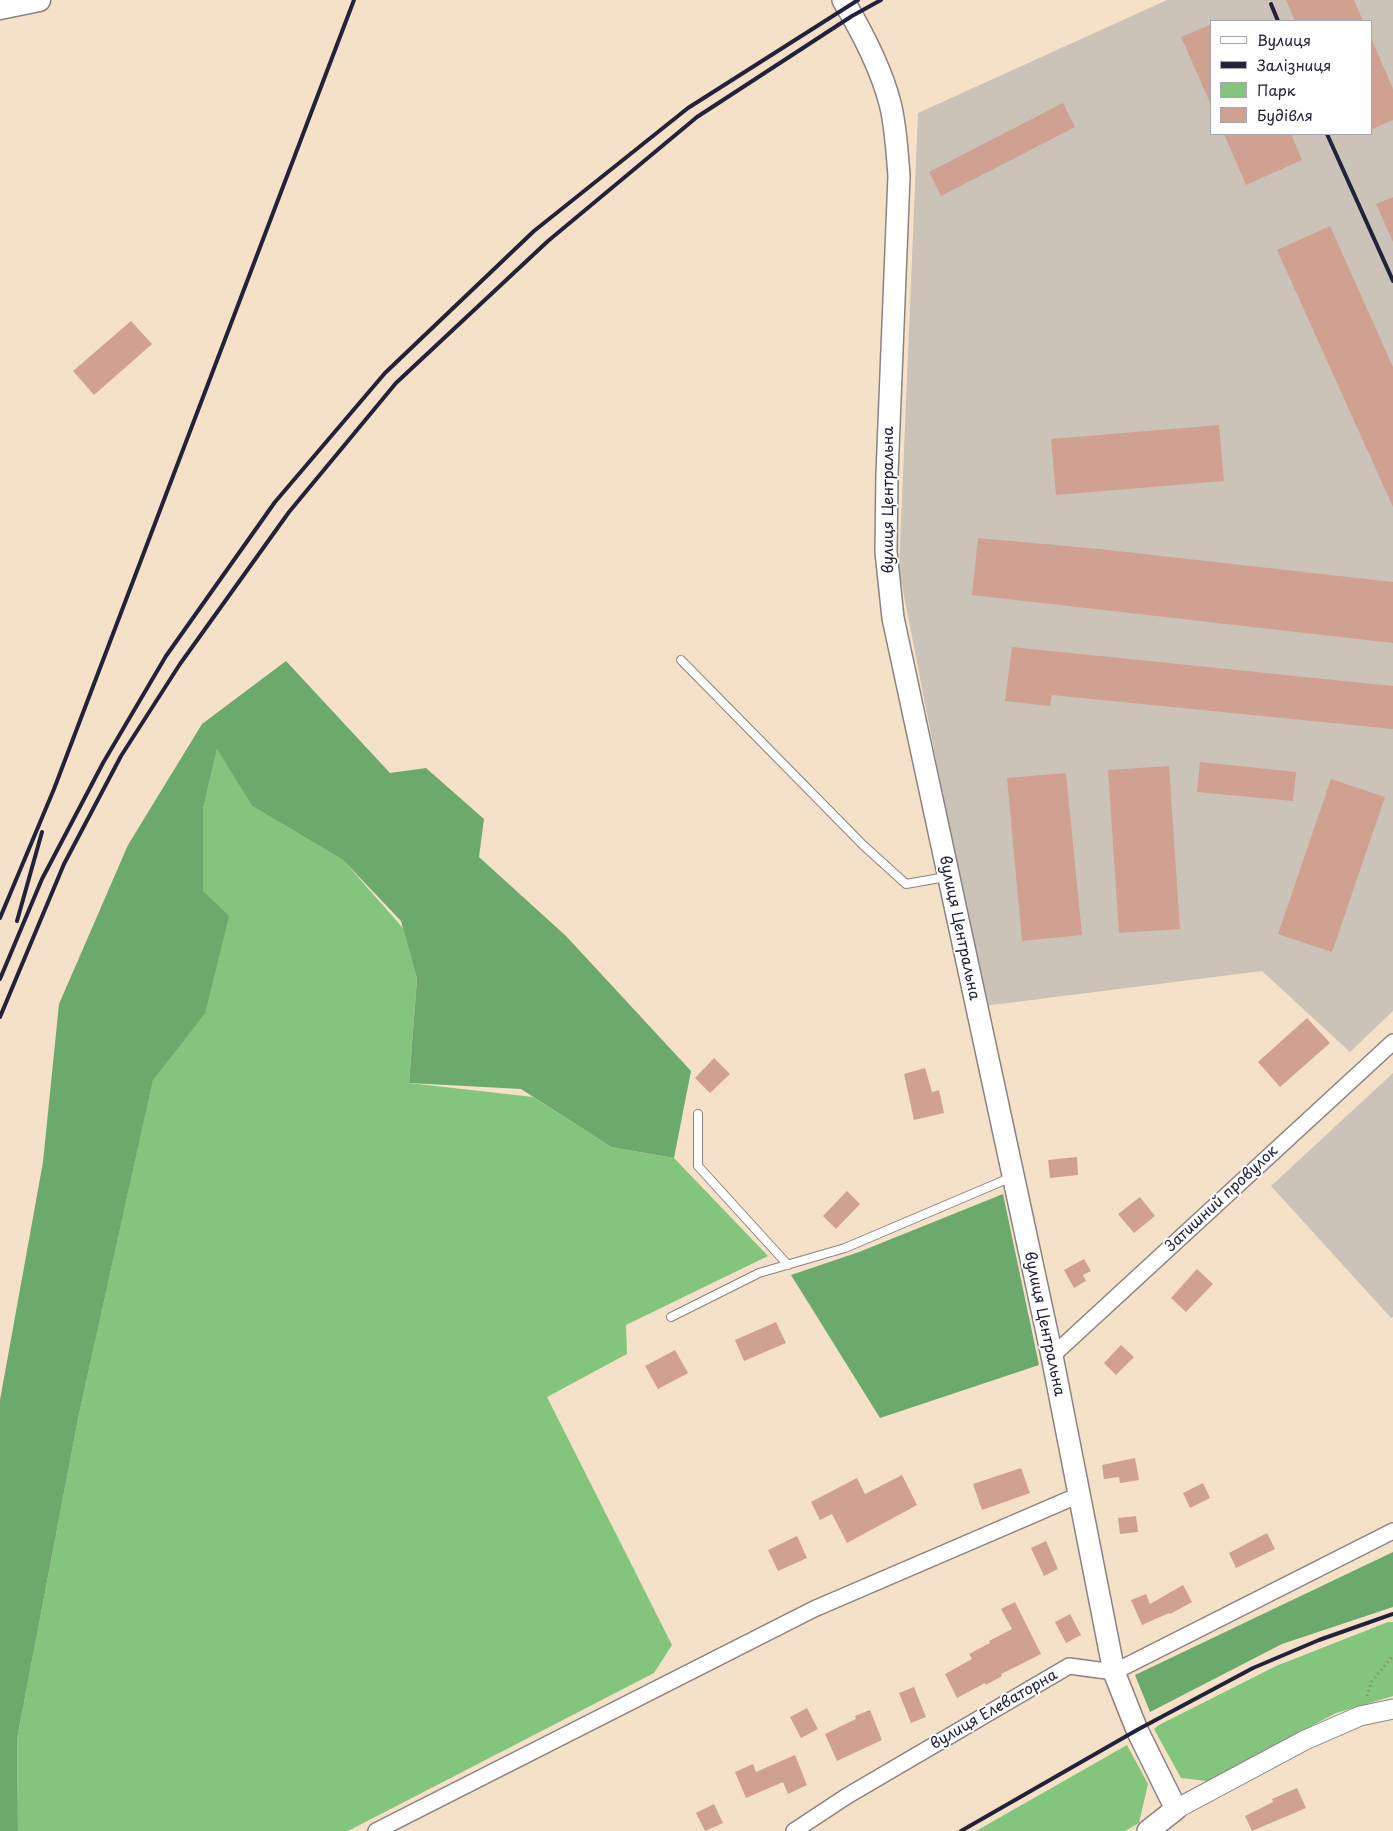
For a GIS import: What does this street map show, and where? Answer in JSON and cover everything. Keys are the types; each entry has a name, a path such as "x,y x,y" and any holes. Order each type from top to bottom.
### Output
{"main road":[{"path":"0,8 40,0"},
{"name":"вулиця Центральна","path":"843,0 875,63 890,102 897,138 899,176 887,474 886,552 893,618 1052,1356 1114,1672 1137,1730 1176,1809"},
{"path":"1148,1831 1176,1809"}],"street":[{"name":"Затишний провулок","path":"1052,1356 1393,1042"},
{"path":"376,1831 814,1610 1079,1495"},
{"path":"1114,1672 1393,1531"},
{"name":"вулиця Елеваторна","path":"794,1831 847,1796 1069,1666 1114,1672"},
{"path":"1176,1809 1303,1741 1360,1716 1393,1709"}],"lane":[{"path":"681,660 863,845 906,884 948,876"},
{"path":"698,1114 698,1166 788,1265"},
{"path":"671,1318 759,1273 846,1248 1013,1176"}],"path":[{"path":"1360,1716 1372,1682 1393,1656"}],"shaded area":[{"path":"1167,0 1393,0 1393,1011 1350,1052 1262,971 984,1006 899,570 918,113"},
{"path":"1393,1073 1393,1317 1391,1318 1271,1186"}],"green space":[{"path":"286,661 390,773 426,768 484,819 479,857 566,936 691,1071 674,1158 611,1147 521,1089 409,1083 417,979 401,921 343,860 252,806 217,749 203,809 203,891 229,916 205,1014 153,1080 79,1414 17,1739 18,1831 0,1831 0,1400 43,1162 59,1004 128,845 202,724"},
{"path":"217,748 252,806 343,860 403,928 417,979 409,1083 533,1097 611,1147 674,1158 768,1256 626,1325 627,1354 547,1397 672,1645 654,1673 348,1831 18,1831 17,1739 79,1414 153,1079 205,1014 203,809"},
{"path":"1003,1194 1039,1365 880,1418 791,1275 859,1252"},
{"path":"1393,1552 1393,1607 1282,1644 1150,1712 1135,1675"},
{"path":"1388,1622 1393,1622 1393,1696 1336,1713 1207,1781 1181,1778 1154,1729 1159,1725 1276,1666"},
{"path":"1127,1745 1148,1784 1139,1823 1125,1831 976,1831"}],"building":[{"path":"1286,0 1354,0 1363,20 1295,20"},
{"path":"1210,25 1210,102 1181,37"},
{"path":"1373,42 1393,89 1393,120 1373,129"},
{"path":"1063,103 1075,127 941,196 929,172"},
{"path":"1224,135 1291,135 1302,160 1246,185"},
{"path":"1393,197 1393,242 1376,204"},
{"path":"1330,226 1393,367 1393,507 1277,250"},
{"path":"131,321 152,344 94,395 73,371"},
{"path":"1219,425 1224,481 1056,495 1051,439"},
{"path":"978,538 1099,549 1393,582 1393,643 972,595"},
{"path":"1012,647 1393,686 1393,729 1052,695 1050,706 1005,701"},
{"path":"1200,762 1296,772 1293,801 1197,792"},
{"path":"1169,766 1180,929 1119,933 1108,770"},
{"path":"1066,773 1082,935 1022,941 1007,778"},
{"path":"1331,779 1385,797 1332,952 1278,934"},
{"path":"1307,1018 1330,1043 1280,1087 1258,1062"},
{"path":"714,1058 730,1074 710,1093 695,1078"},
{"path":"925,1068 932,1092 939,1090 944,1113 914,1120 904,1074"},
{"path":"1077,1157 1078,1175 1050,1178 1048,1160"},
{"path":"847,1191 860,1204 836,1229 823,1216"},
{"path":"1140,1197 1155,1216 1134,1233 1118,1214"},
{"path":"1084,1259 1091,1271 1083,1275 1086,1281 1074,1288 1064,1270"},
{"path":"1197,1269 1213,1284 1186,1312 1171,1298"},
{"path":"776,1322 786,1343 744,1361 735,1340"},
{"path":"1121,1345 1134,1357 1116,1375 1104,1363"},
{"path":"675,1350 688,1373 658,1389 645,1366"},
{"path":"1135,1458 1139,1480 1120,1483 1119,1477 1104,1479 1102,1465"},
{"path":"1021,1468 1030,1493 982,1510 973,1484"},
{"path":"902,1475 917,1505 847,1543 832,1514 820,1520 811,1502 857,1478 865,1494"},
{"path":"1203,1483 1210,1498 1190,1508 1183,1493"},
{"path":"1136,1516 1138,1532 1120,1534 1118,1518"},
{"path":"1267,1533 1275,1549 1236,1568 1229,1553"},
{"path":"797,1536 807,1558 778,1571 768,1550"},
{"path":"1046,1541 1058,1569 1044,1576 1031,1548"},
{"path":"1183,1585 1192,1602 1170,1614 1142,1625 1131,1600 1146,1594 1150,1604"},
{"path":"1015,1602 1041,1654 1001,1674 1002,1676 986,1685 985,1683 957,1698 945,1674 972,1659 969,1654 1012,1629 1001,1609"},
{"path":"1070,1614 1081,1635 1066,1643 1055,1622"},
{"path":"914,1687 926,1717 911,1723 899,1693"},
{"path":"807,1708 818,1729 801,1738 790,1717"},
{"path":"870,1710 882,1740 837,1761 825,1734 856,1719 855,1716"},
{"path":"795,1755 807,1785 788,1794 783,1782 746,1798 735,1772 753,1764 756,1772"},
{"path":"1297,1788 1306,1808 1252,1831 1245,1816 1273,1802 1272,1799"},
{"path":"714,1804 723,1823 705,1831 696,1813"}],"railway":[{"path":"0,918 54,789 354,0"},
{"path":"0,979 42,879 103,763 166,656 275,502 385,373 534,231 688,108 858,0"},
{"path":"0,1017 64,864 121,756 180,664 289,512 396,383 548,241 697,117 852,16 881,0"},
{"path":"1271,4 1278,20"},
{"path":"1327,135 1393,281"},
{"path":"17,921 42,832"},
{"path":"961,1831 1137,1730 1253,1668 1319,1640 1393,1614"}]}
